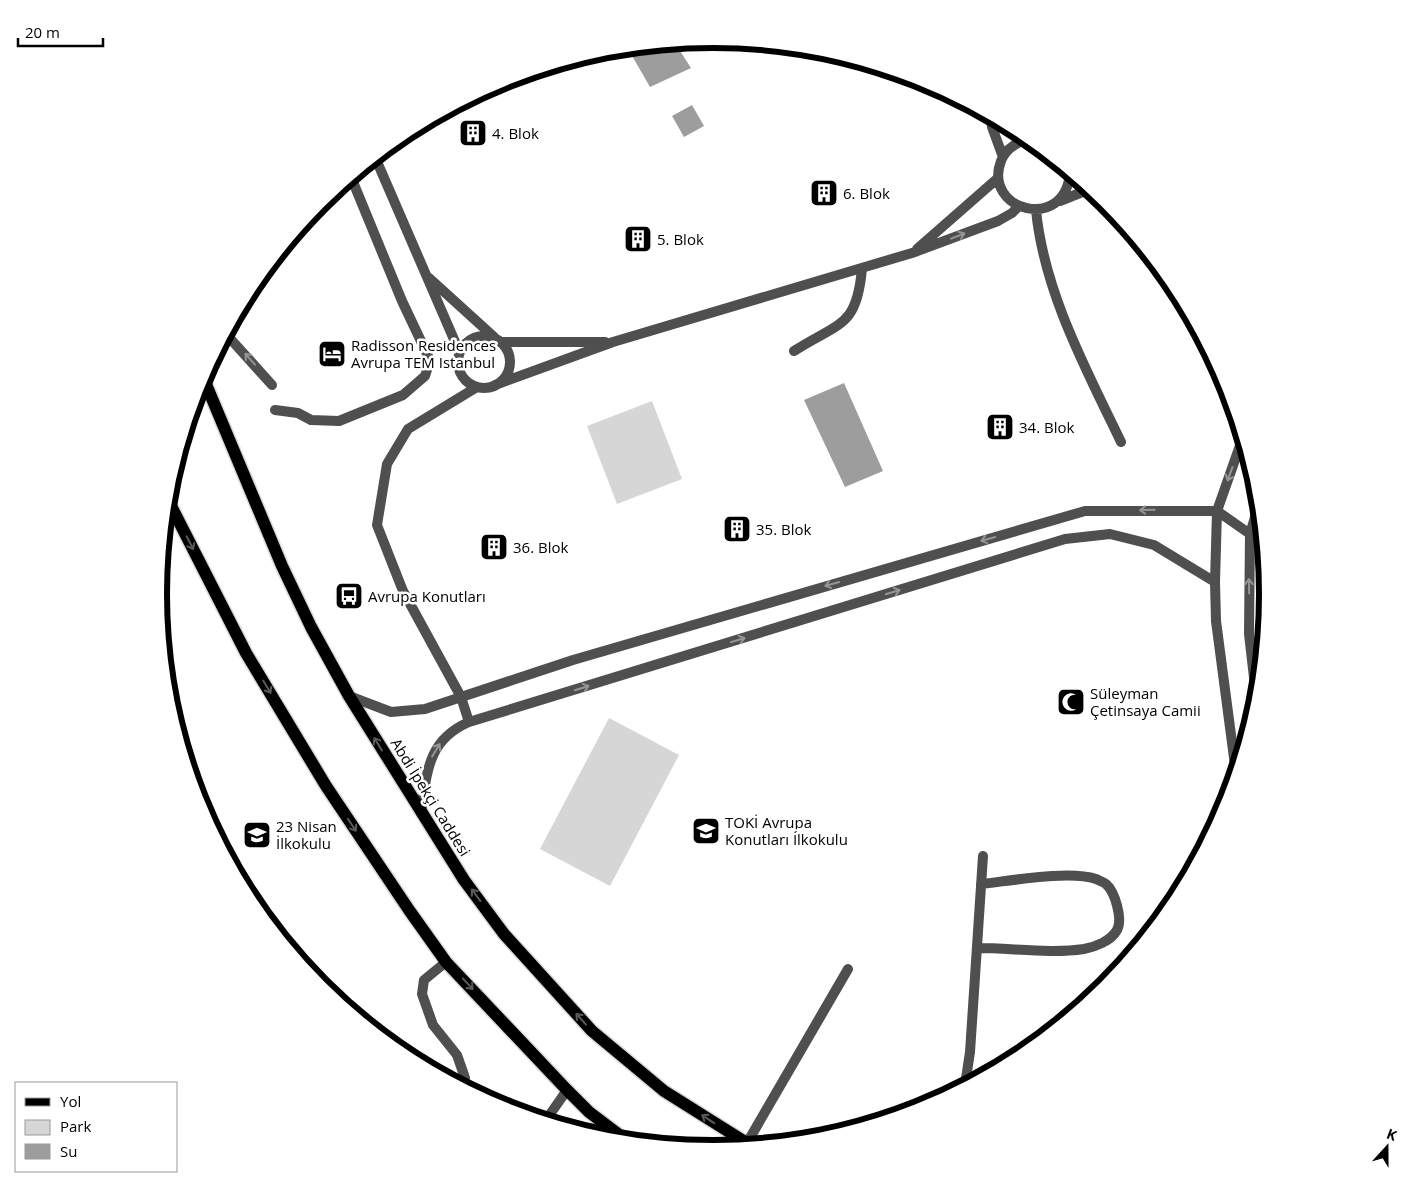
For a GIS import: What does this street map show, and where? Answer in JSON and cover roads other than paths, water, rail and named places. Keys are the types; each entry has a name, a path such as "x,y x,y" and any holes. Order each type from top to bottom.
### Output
{"main road":[{"name":"Abdi İpekçi Caddesi","path":"208,389 228,442 311,628 349,696 464,880 504,934 592,1031 664,1091 740,1139"},
{"path":"174,511 246,653 326,786 446,962 568,1090 590,1112 613,1130"}],"street":[{"path":"992,124 1003,156 998,178 1006,197 1020,206 1036,210 1046,208 1083,192"},
{"path":"1003,156 1019,142"},
{"path":"378,162 424,274 459,352"},
{"path":"912,253 998,178"},
{"path":"1056,202 1064,193 1069,179"},
{"path":"275,410 298,413 311,420 339,420 403,395 425,376 428,356 402,301 353,183"},
{"path":"613,342 498,340 478,336 470,339 459,352 457,360 462,377 477,387 486,388 613,342 912,253 998,221 1012,214 1020,206"},
{"path":"1036,210 1038,231 1066,325 1121,442"},
{"path":"794,351 816,337 843,324 854,310 862,268"},
{"path":"424,274 507,348 510,365 502,380 495,385"},
{"path":"231,339 272,385"},
{"path":"469,722 461,697 403,591 377,525 387,464 408,429 477,387"},
{"path":"1234,758 1216,621 1215,582 1217,511 1240,447"},
{"path":"349,696 391,712 425,709 573,660 1085,511 1217,511 1250,534"},
{"path":"1254,674 1249,634 1250,534 1255,520"},
{"path":"421,813 428,767 436,747 457,727 1065,539 1110,534 1154,545 1215,582"},
{"path":"966,1077 970,1052 983,856"},
{"path":"977,948 1084,949 1108,940 1116,932 1119,925 1119,915 1106,883 1094,878 1043,877 981,884"},
{"path":"446,962 424,980 422,994 434,1025 458,1055 464,1079"},
{"path":"753,1138 848,969"},
{"path":"970,1052 971,1074"},
{"path":"549,1114 568,1090"}],"water":[{"path":"679,49 691,68 650,87 631,54"},
{"path":"692,105 704,126 684,137 672,116"},
{"path":"844,383 883,471 845,487 804,400"}],"place":[{"name":"4. Blok","path":"473,133"},
{"name":"6. Blok","path":"824,193"},
{"name":"5. Blok","path":"638,239"},
{"name":"Radisson Residences Avrupa TEM Istanbul","path":"332,354"},
{"name":"34. Blok","path":"1000,427"},
{"name":"35. Blok","path":"737,529"},
{"name":"36. Blok","path":"494,547"},
{"name":"Avrupa Konutları","path":"349,596"},
{"name":"Süleyman Çetinsaya Camii","path":"1071,702"},
{"name":"TOKİ Avrupa Konutları İlkokulu","path":"706,831"},
{"name":"23 Nisan İlkokulu","path":"257,835"}]}
